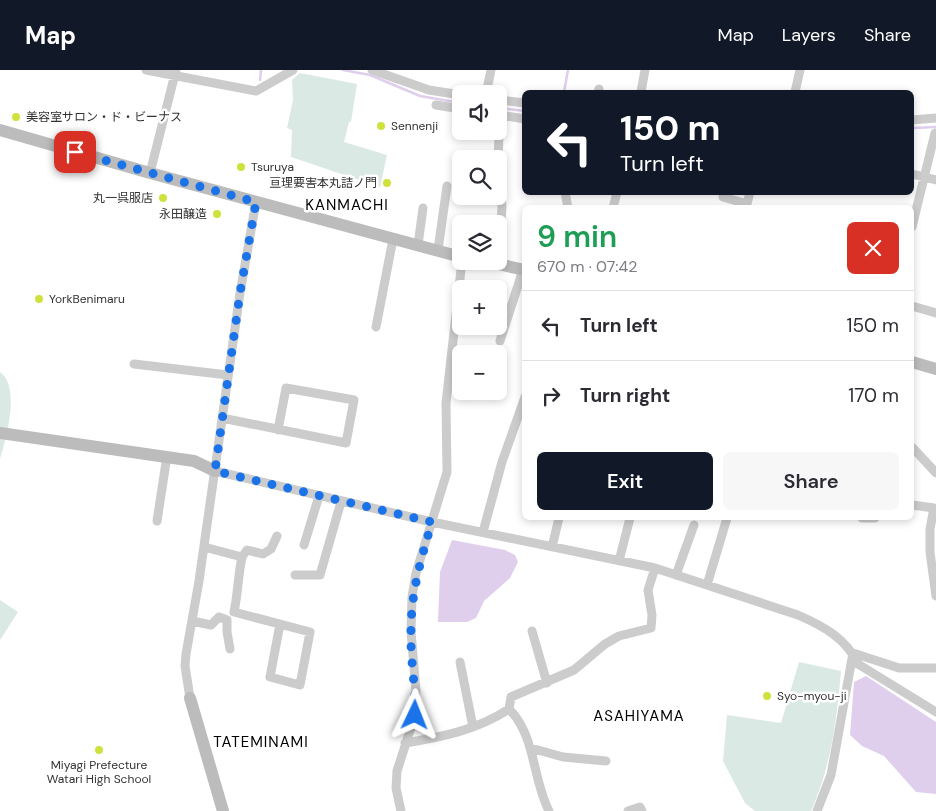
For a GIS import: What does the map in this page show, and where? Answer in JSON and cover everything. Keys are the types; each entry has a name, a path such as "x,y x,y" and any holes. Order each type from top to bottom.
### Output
{"street":[{"path":"146,70 176,74 256,91 292,70"},
{"path":"372,70 429,90 452,94"},
{"path":"488,85 491,70"},
{"path":"641,90 645,70"},
{"path":"795,90 800,70"},
{"path":"150,173 176,74"},
{"path":"507,101 522,104"},
{"path":"436,105 452,108"},
{"path":"507,116 522,119"},
{"path":"914,120 936,118"},
{"path":"0,130 256,202 452,254"},
{"path":"914,219 935,133"},
{"path":"914,174 936,180"},
{"path":"438,250 447,186"},
{"path":"723,197 743,205"},
{"path":"223,811 190,698 185,666 228,375 256,202"},
{"path":"418,245 423,208"},
{"path":"376,327 393,238"},
{"path":"507,264 522,269"},
{"path":"401,811 396,788 397,771 415,715 416,691 410,632 412,597 416,573 447,472 446,403 461,270"},
{"path":"500,341 522,276"},
{"path":"914,307 936,313"},
{"path":"914,363 936,369"},
{"path":"134,364 228,375"},
{"path":"222,418 278,430 346,443 354,400 286,388 278,430"},
{"path":"483,532 502,462 522,405"},
{"path":"0,433 194,461 215,471 341,502 655,568 798,615 820,625 837,637 853,653 858,664 936,712"},
{"path":"914,449 936,473"},
{"path":"157,521 168,456"},
{"path":"304,545 319,496"},
{"path":"294,575 320,575 341,502"},
{"path":"914,505 935,509 930,529 930,544 936,596"},
{"path":"552,547 559,520"},
{"path":"619,561 629,520"},
{"path":"707,585 726,520"},
{"path":"676,575 694,525"},
{"path":"277,536 271,549 263,554 247,550 242,558 237,581 238,593 234,612 280,624 310,632 300,684 270,677 280,624"},
{"path":"204,547 242,558"},
{"path":"509,709 511,697 574,670 605,644 619,636 651,628 652,615 648,590 655,568"},
{"path":"192,621 211,625 219,617 228,620 227,632 230,649"},
{"path":"532,631 547,683"},
{"path":"853,653 899,668 936,668"},
{"path":"818,811 831,775 853,653"},
{"path":"460,662 473,727"},
{"path":"405,743 453,735 509,709"},
{"path":"509,709 519,719 531,748 541,796 549,811"},
{"path":"531,748 563,756 606,761"},
{"path":"628,811 640,807 642,811"}],"shaded area":[{"path":"300,73 357,84 351,122 349,122 344,142 387,155 380,187 291,157 292,130 287,128 293,100 292,80"},
{"path":"0,372 6,379 10,389 11,401 8,427 0,459"},
{"path":"452,540 505,550 515,555 518,562 510,578 484,601 476,618 467,622 438,622 440,572"},
{"path":"0,600 18,612 0,640"},
{"path":"799,662 841,671 835,724 824,777 811,811 755,811 745,803 723,761 727,715 781,723"},
{"path":"866,676 936,722 936,794 916,792 884,756 862,746 850,735 854,682"}],"waterway":[{"path":"260,80 261,70"},
{"path":"343,70 370,75 420,96 452,101"},
{"path":"564,90 568,70"},
{"path":"507,109 522,111"},
{"path":"914,128 936,127"}],"place":[{"name":"美容室サロン・ド・ビーナス","path":"16,117"},
{"name":"Sennenji","path":"381,126"},
{"name":"Tsuruya","path":"241,167"},
{"name":"亘理要害本丸詰ノ門","path":"387,183"},
{"name":"丸一呉服店","path":"163,198"},
{"name":"永田醸造","path":"217,214"},
{"name":"YorkBenimaru","path":"39,299"},
{"name":"Syo-myou-ji","path":"767,696"},
{"name":"Miyagi Prefecture Watari High School","path":"99,750"}],"district":[{"name":"KANMACHI","path":"347,205"},
{"name":"ASAHIYAMA","path":"639,716"},
{"name":"TATEMINAMI","path":"261,742"}],"route":[{"path":"75,152 256,202 240,293 215,471 432,522 416,573 412,597 410,632 416,691 415,715"}]}
